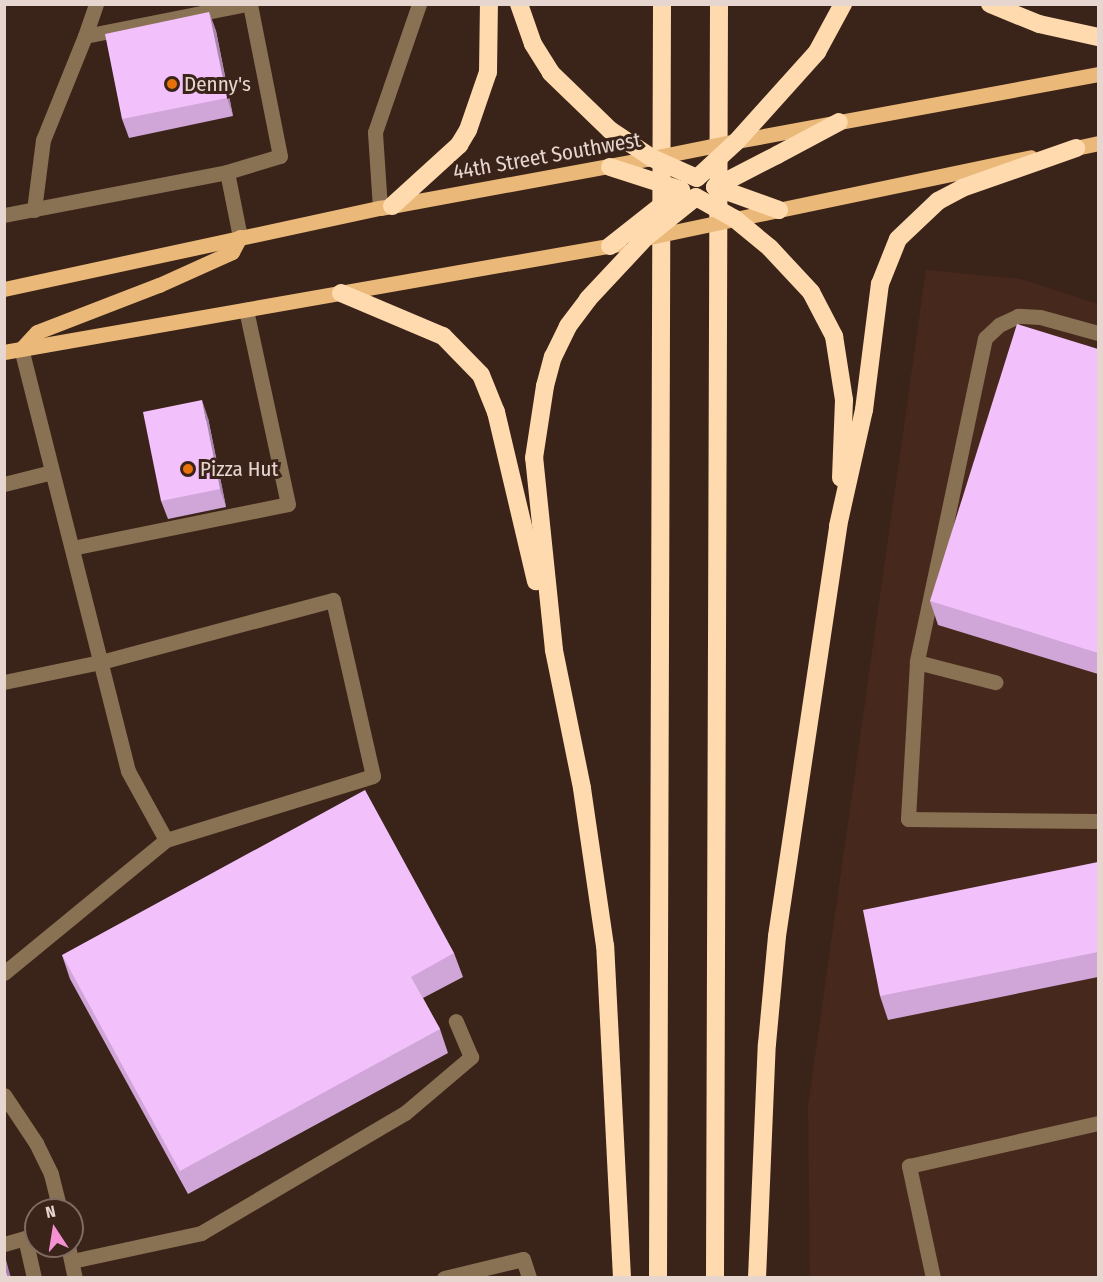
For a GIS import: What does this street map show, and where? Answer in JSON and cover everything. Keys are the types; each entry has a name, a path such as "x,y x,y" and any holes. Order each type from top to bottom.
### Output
{"highway":[{"path":"386,207 459,145 468,130 488,72 489,4"},
{"path":"519,4 540,59 564,87 610,130 652,158 715,187 779,210"},
{"path":"658,1278 662,4"},
{"path":"715,1278 719,4"},
{"path":"554,651 538,517 535,438 553,357 568,326 609,276 688,194 697,178 778,99 829,36 843,4"},
{"path":"990,4 1039,24 1098,37"},
{"path":"610,246 688,194 715,187 839,122"},
{"path":"757,1278 767,1044 777,936 838,526 864,410 880,284 898,239 919,216 962,188 1076,147"},
{"path":"610,167 688,194 735,219 779,256 824,313 840,362 844,400 838,526"},
{"path":"341,293 443,336 461,350 481,375 496,412 554,651 582,788 605,946 622,1278"}],"main road":[{"name":"44th Street Southwest","path":"5,289 386,207 610,167 1098,74"},
{"path":"4,352 610,246 1098,143"},
{"path":"21,349 37,332 159,285 232,252 240,237"}],"street":[{"path":"34,210 43,140 96,4"},
{"path":"4,216 227,172 280,156 248,4 85,36"},
{"path":"386,207 375,132 419,4"},
{"path":"227,172 240,237"},
{"path":"72,548 288,504 246,309"},
{"path":"1098,333 1040,317 1018,316 999,325 985,338 917,662 908,819 1098,821"},
{"path":"21,349 128,771 166,840"},
{"path":"4,484 52,472"},
{"path":"4,973 166,840 373,776 333,600 100,662 5,681"},
{"path":"917,662 994,682"},
{"path":"84,1252 201,1233 405,1113 471,1057 456,1021"},
{"path":"4,1095 36,1143 51,1174 57,1198"},
{"path":"933,1278 909,1166 1098,1123"},
{"path":"4,1244 25,1238 34,1278"},
{"path":"71,1258 75,1278"},
{"path":"444,1278 523,1259 529,1278"}],"shaded area":[{"path":"926,270 1021,279 1098,304 1098,1277 810,1278 808,1106"}],"building":[{"name":"Denny's","path":"209,12 227,98 122,119 105,34"},
{"path":"1017,324 1098,349 1098,653 930,601"},
{"name":"Pizza Hut","path":"202,400 220,489 161,501 143,412"},
{"path":"365,790 454,953 411,977 440,1029 180,1171 62,955"},
{"path":"1098,862 1098,952 880,996 863,910"},
{"path":"4,1264 8,1278 4,1278"}],"place":[{"name":"Denny's","path":"172,84"},
{"name":"Pizza Hut","path":"188,469"}]}
